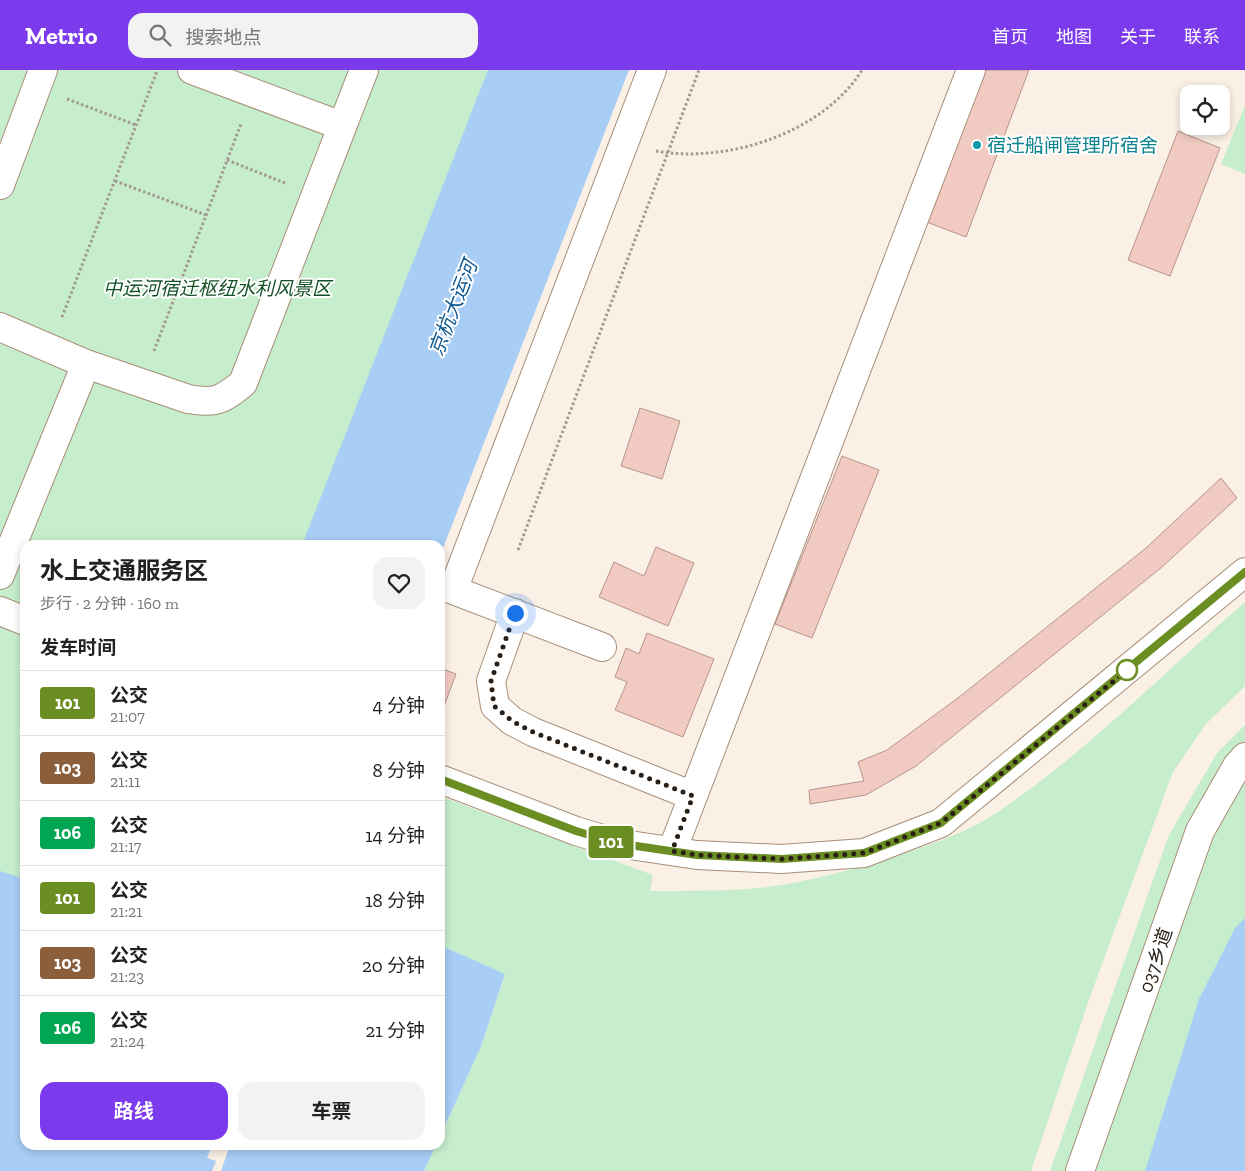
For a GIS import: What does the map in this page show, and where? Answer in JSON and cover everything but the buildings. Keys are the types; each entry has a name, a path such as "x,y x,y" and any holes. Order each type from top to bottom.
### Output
{"main road":[{"path":"192,70 342,126"},
{"path":"0,327 86,364 188,399 206,402 225,398 243,383 364,70"},
{"path":"602,647 453,590 652,70"},
{"path":"672,851 971,70"},
{"path":"0,185 40,79"},
{"path":"0,575 86,364"},
{"path":"445,781 576,831 616,843 697,855 782,859 864,853 941,823 1245,572"},
{"path":"0,611 20,619"},
{"path":"515,613 491,681 494,706 512,721 533,732 693,796"},
{"name":"037乡道","path":"1080,1171 1200,831 1236,766 1245,757"}],"path":[{"path":"50,348 157,70"},
{"path":"518,550 698,70"},
{"path":"623,145 667,153 716,152 766,142 816,117 853,84 862,70"},
{"path":"40,79 136,125"},
{"path":"142,383 253,93"},
{"path":"227,160 316,195"},
{"path":"115,181 206,214"}],"green space":[{"name":"中运河宿迁枢纽水利风景区","path":"0,70 536,70 352,540 20,540 20,1150 0,1171"},
{"path":"1245,105 1245,174 1221,164"},
{"path":"1245,602 1245,686 1206,724 1173,772 1091,994 1031,1171 424,1171 434,1150 445,1150 445,1126 482,1044 505,975 445,947 445,798 653,875 650,891 748,889 787,884 825,876 937,842 985,820 1062,764 1124,711"},
{"path":"1245,725 1245,1171 1050,1171 1169,835 1217,753"}],"water":[{"name":"京杭大运河","path":"488,70 629,70 445,543 445,540 304,540"},
{"path":"0,871 20,877 20,1150 434,1150 424,1171 0,1171"},
{"path":"1245,918 1245,1171 1145,1171 1199,999 1235,928"},
{"path":"445,947 505,974 482,1044 445,1126"}],"pier":[{"path":"210,1150 228,1150 221,1171 212,1171 216,1161 207,1158"}],"bus line":[{"name":"101","path":"445,781 576,831 616,843 697,855 782,859 864,853 941,823 1245,572"}],"place":[{"name":"宿迁船闸管理所宿舍","path":"977,145"}],"route":[{"path":"515,613 491,681 494,706 512,721 533,732 693,796 672,851 697,855 782,859 864,853 941,823 1127,670"}]}
